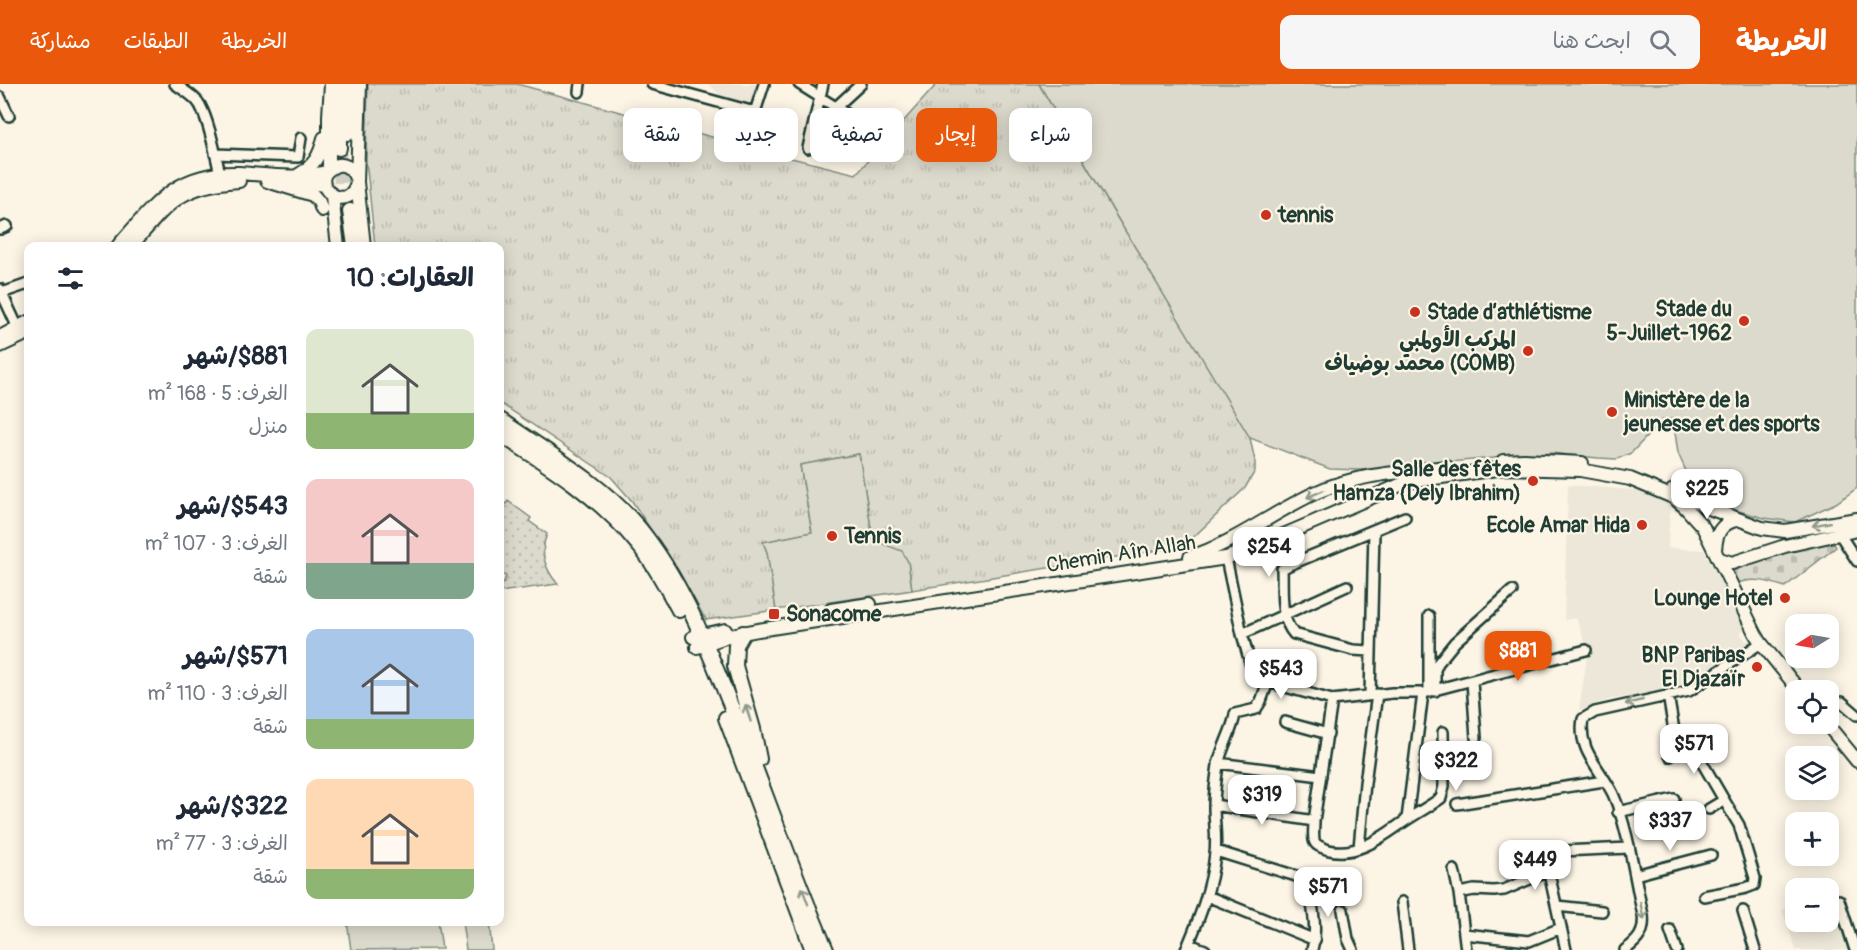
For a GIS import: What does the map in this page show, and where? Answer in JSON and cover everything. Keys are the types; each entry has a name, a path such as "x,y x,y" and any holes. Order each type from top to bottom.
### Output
{"highway":[{"path":"342,84 339,116 344,148 352,84"},
{"path":"346,242 346,211 354,242"},
{"path":"504,423 603,492 639,529 669,570 765,791 826,950"},
{"path":"504,437 586,493 617,520 639,544 699,640 714,687 813,950"},
{"path":"743,633 736,645 735,666 754,735 765,791"}],"main road":[{"path":"328,171 332,84"},
{"path":"360,84 356,180 364,242"},
{"path":"295,177 317,160 329,116"},
{"path":"135,242 169,204 189,191 209,185 263,180 303,181 328,190 337,197 348,195 352,192 356,180 351,169 343,165 333,166 324,176 328,190 337,242"},
{"path":"121,242 153,205 169,192 189,181 220,174 295,177 328,171"},
{"path":"263,180 313,195 322,210"},
{"path":"0,346 19,331"},
{"name":"Chemin Aîn Allah","path":"699,640 852,607 1176,560 1223,545 1313,494 1333,486 1372,477 1524,460 1557,460 1593,464 1636,478 1673,497 1685,507 1703,527 1723,562 1761,643 1791,680"},
{"name":"Chemin Aîn Allah","path":"699,640 1226,558 1407,482 1504,468 1580,470 1658,482 1737,520 1785,531 1857,519"},
{"path":"1372,477 1379,493"},
{"path":"1737,520 1724,524 1715,540 1723,562 1857,530"},
{"path":"1757,526 1770,537 1767,551"},
{"path":"1223,545 1226,558"},
{"path":"1835,734 1857,761"}],"street":[{"path":"174,84 199,104 220,174"},
{"path":"652,84 669,86 686,95 754,111 764,84"},
{"path":"799,84 836,107 861,84"},
{"path":"808,147 823,84"},
{"path":"0,97 9,116"},
{"path":"215,154 298,157 301,138"},
{"path":"19,331 1,291 24,285"},
{"path":"1370,651 1353,650 1294,633 1284,616 1282,569 1406,517"},
{"path":"1359,848 1374,695 1370,651 1374,531"},
{"path":"1839,533 1857,561"},
{"path":"1226,558 1242,634 1253,670 1260,679 1332,700 1429,692 1586,650"},
{"path":"1242,634 1347,586"},
{"path":"1407,819 1429,692 1436,666 1455,642 1512,591"},
{"path":"1429,616 1429,692"},
{"path":"1625,950 1639,939 1644,928 1643,915 1629,848 1612,794 1585,748 1583,719 1595,712 1689,691 1761,643"},
{"path":"1472,681 1476,738"},
{"path":"1204,950 1187,947 1207,896 1215,851 1214,805 1218,763 1229,729 1235,721 1234,714 1256,709 1268,682"},
{"path":"1668,695 1676,742 1670,756"},
{"path":"1332,700 1314,821 1314,840 1322,848 1341,852 1359,848 1385,836 1441,798 1443,732"},
{"path":"1842,702 1857,715"},
{"path":"1285,722 1328,734"},
{"path":"1676,742 1689,740 1739,825 1755,878 1754,885 1746,888 1704,896"},
{"path":"1218,763 1321,776"},
{"path":"1457,804 1604,780"},
{"path":"1618,812 1674,800"},
{"path":"1709,809 1724,800"},
{"path":"1214,805 1314,821"},
{"path":"1517,854 1629,848"},
{"path":"1215,851 1296,876 1309,885 1315,940 1312,950"},
{"path":"1635,875 1711,855"},
{"path":"1454,870 1466,950"},
{"path":"1459,893 1474,890 1504,890 1546,873 1550,876 1566,950"},
{"path":"1207,896 1315,940"},
{"path":"1839,900 1855,950"},
{"path":"1402,902 1408,950"},
{"path":"1557,906 1602,911"},
{"path":"1343,910 1348,939 1353,950"},
{"path":"1743,911 1755,950"},
{"path":"1464,934 1529,941 1561,928"},
{"path":"1670,930 1677,950"}],"shaded area":[{"path":"708,84 756,84 752,106 732,106"},
{"path":"1568,485 1647,491 1670,505 1668,548 1704,550 1744,629 1740,633 1746,641 1751,640 1749,646 1691,685 1612,699 1596,704 1596,707 1579,710 1588,650 1576,618 1564,620"},
{"path":"1839,907 1853,950 1796,950 1790,932 1839,932"}],"green space":[{"path":"368,84 517,84 623,113 623,162 702,162 702,134 714,138 714,162 798,162 798,160 856,174 867,162 904,162 904,121 937,84 1039,84 1053,108 1009,108 1009,162 1085,162 1244,425 1250,438 1255,471 1245,488 1184,546 912,590 908,562 902,552 873,540 859,454 800,465 812,532 763,542 767,552 776,610 706,620 678,571 632,501 611,477 504,406 504,242 375,242 366,160"},
{"name":"المركب الأولمبي محمد بوضياف (COMB)","path":"1039,84 1857,84 1857,488 1836,503 1795,522 1764,518 1710,503 1693,487 1678,453 1673,419 1664,419 1631,453 1617,459 1551,453 1361,470 1330,469 1250,438 1085,162 1092,162 1092,108 1053,108"},
{"name":"Tennis","path":"859,454 873,540 902,551 908,562 912,590 776,610 767,552 763,542 812,532 800,465"},
{"path":"508,501 531,518 529,521 547,534 544,547 545,560 558,584 504,591 506,576 504,575 504,502 506,504"},
{"path":"1831,539 1836,547 1785,587 1760,581 1735,584 1730,572 1763,558"},
{"path":"348,926 439,926 442,949 351,950"},
{"path":"463,926 490,926 492,950 466,950"}],"tunnel":[{"path":"339,148 342,212"}],"place":[{"name":"tennis","path":"1266,215"},
{"name":"Stade d’athlétisme","path":"1415,312"},
{"name":"Stade du 5-Juillet-1962","path":"1744,321"},
{"name":"المركب الأولمبي محمد بوضياف (COMB)","path":"1528,351"},
{"name":"Ministère de la jeunesse et des sports","path":"1612,412"},
{"name":"Salle des fêtes Hamza (Dely Ibrahim)","path":"1533,481"},
{"name":"Ecole Amar Hida","path":"1642,525"},
{"name":"Tennis","path":"832,536"},
{"name":"Lounge Hotel","path":"1785,598"},
{"name":"Sonacome","path":"774,614"},
{"name":"BNP Paribas El Djazaïr","path":"1757,667"}]}
